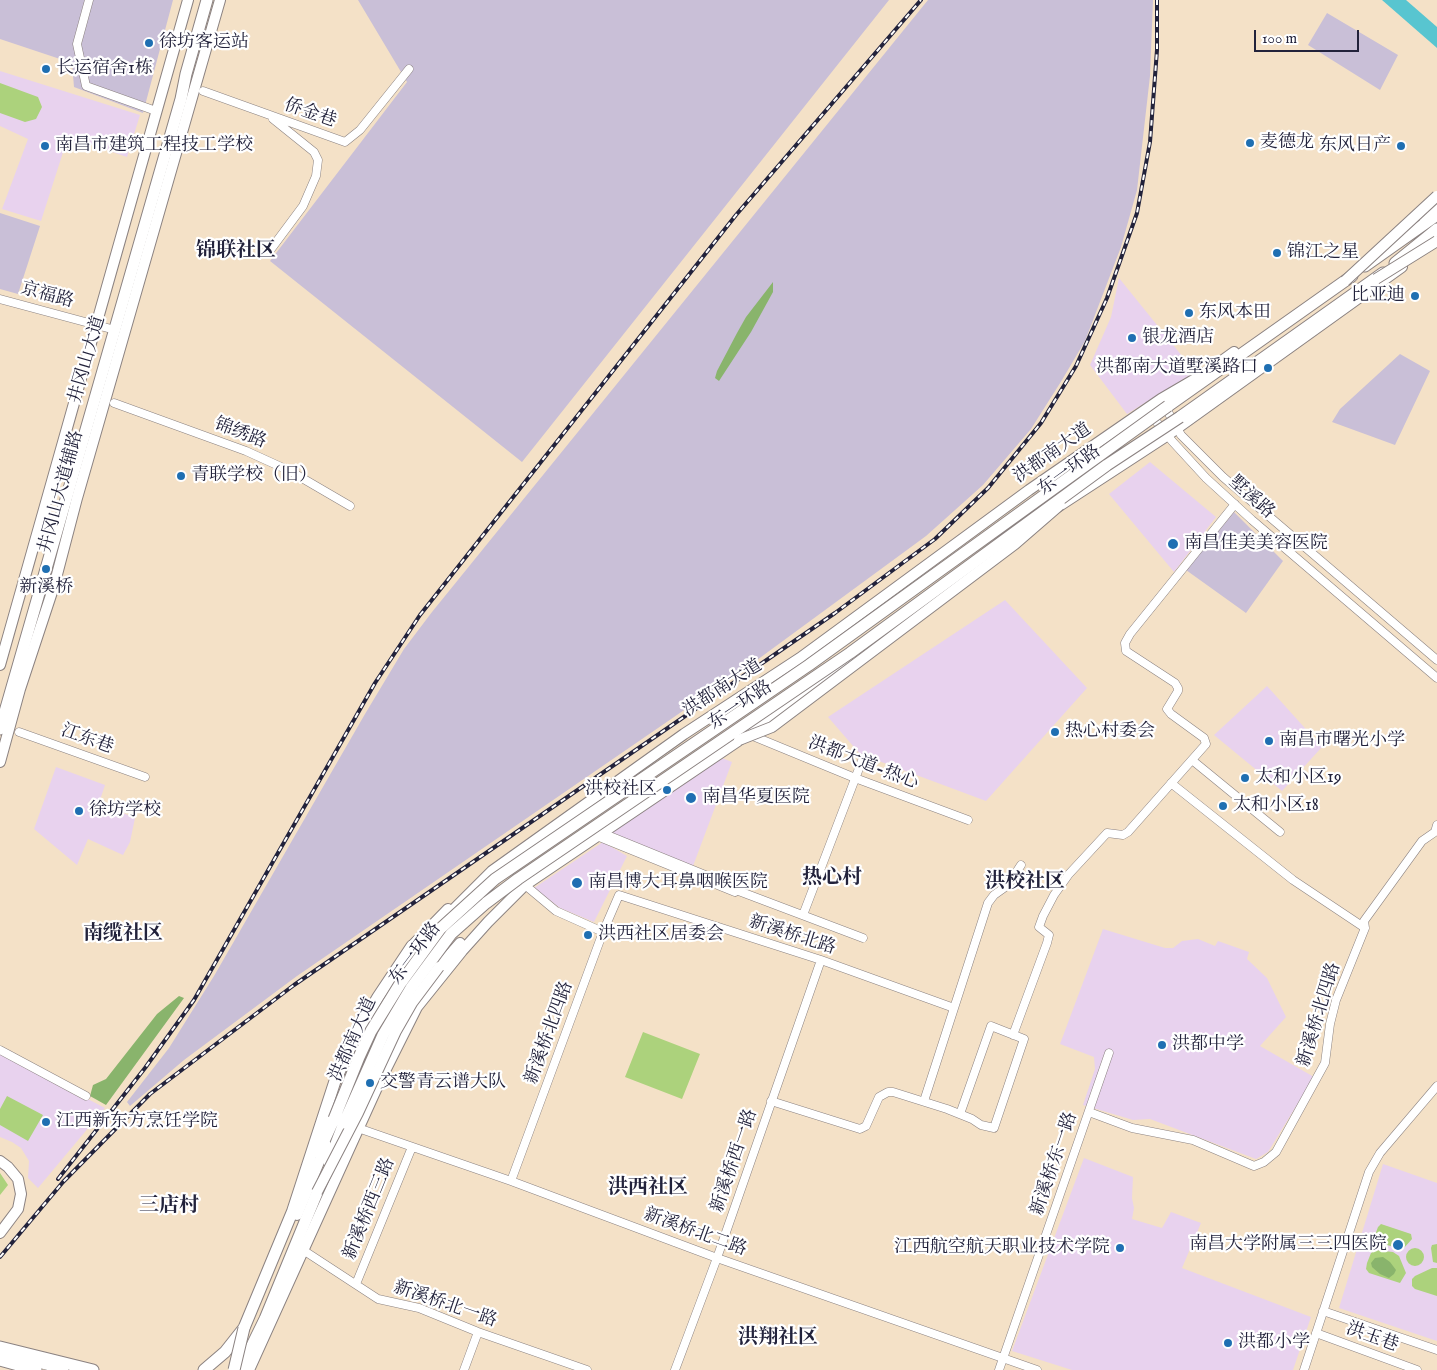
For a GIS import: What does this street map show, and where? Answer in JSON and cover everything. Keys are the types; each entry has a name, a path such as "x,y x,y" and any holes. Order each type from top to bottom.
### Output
{"highway":[{"name":"井冈山大道","path":"0,728 112,329 201,0"},
{"name":"井冈山大道","path":"0,704 181,99 186,74 207,0"},
{"name":"东一环路","path":"244,1328 371,1031 400,984 440,929 495,880 809,665 1119,440 1437,215"},
{"name":"东一环路","path":"245,1368 344,1123 383,1035 411,988 451,934 486,903 526,873 850,653 1107,465 1180,417 1376,279 1437,229"},
{"path":"293,1210 339,1072 358,1031 378,996 412,946"},
{"path":"233,1370 244,1328"},
{"path":"204,1370 225,1352 244,1328"},
{"path":"0,1347 93,1370"},
{"path":"0,1362 36,1370"}],"main road":[{"name":"井冈山大道辅路","path":"0,665 67,422 97,324 188,0"},
{"name":"井冈山大道辅路","path":"0,762 20,689 54,586 76,498 220,0"},
{"path":"1345,281 1437,196"},
{"name":"洪都南大道","path":"233,1370 368,1044 394,988 448,915 492,871 684,734 800,658 1029,490 1161,399 1202,375 1393,242 1437,208"},
{"path":"1376,279 1437,240"},
{"path":"317,1192 358,1113 396,1031 412,1003 439,967 483,918 522,888 743,737 898,625 1031,525 1178,428 1386,280 1437,240"},
{"path":"743,737 772,727 1015,544 1107,465"},
{"path":"412,946 440,916 492,871"},
{"path":"245,1368 303,1250 358,1128 417,1008 462,951 522,888"},
{"path":"0,1161 8,1167 15,1180 18,1196 18,1209 0,1233"},
{"path":"0,1168 15,1180"},
{"path":"0,1224 18,1196"}],"street":[{"path":"89,0 77,44 86,86 156,111"},
{"name":"侨金巷","path":"203,91 345,142 360,130 409,69"},
{"path":"268,114 314,152 318,160 316,176 303,206 270,249"},
{"name":"京福路","path":"0,299 112,329"},
{"name":"墅溪路","path":"1161,399 1181,435 1223,477 1437,660"},
{"name":"锦绣路","path":"114,403 246,452 290,471 350,506"},
{"name":"墅溪路","path":"1146,410 1206,478 1437,678"},
{"path":"1013,1035 1048,943 1049,935 1039,927 1054,895 1069,874 1107,833 1122,835 1128,832 1204,747 1206,740 1167,709 1178,692 1175,683 1126,651 1125,643 1130,634 1235,504"},
{"name":"江东巷","path":"19,732 145,777"},
{"name":"洪都大道-热心","path":"743,737 968,820"},
{"path":"803,915 863,758"},
{"path":"1192,760 1280,832"},
{"path":"1171,783 1293,880 1365,928"},
{"name":"新溪桥北四路","path":"1089,1112 1132,1128 1193,1140 1254,1166 1264,1162 1276,1152 1325,1063 1330,1024 1336,1000 1365,928 1364,921 1422,840 1435,832 1437,825"},
{"path":"600,835 735,892 736,890 863,938"},
{"path":"924,1101 988,903 994,895 1008,885 1021,865"},
{"path":"522,888 556,912 603,932"},
{"name":"新溪桥北四路","path":"511,1181 618,895"},
{"name":"新溪桥北路","path":"618,895 821,960 954,1008"},
{"name":"新溪桥西一路","path":"675,1370 717,1258 821,960"},
{"path":"771,1101 860,1129 866,1126 879,1097 888,1092 901,1093 960,1114 981,1125 994,1128 1024,1039 991,1026 960,1114"},
{"path":"0,1050 86,1096"},
{"name":"新溪桥东一路","path":"999,1370 1109,1053"},
{"path":"1304,1370 1373,1166 1380,1153 1437,1086"},
{"name":"新溪桥北二路","path":"344,1123 511,1181 717,1258 1037,1370"},
{"name":"新溪桥西三路","path":"356,1284 412,1147"},
{"name":"新溪桥北一路","path":"303,1250 378,1299 419,1308 478,1332 587,1370"},
{"path":"1323,1311 1437,1350"},
{"path":"464,1370 478,1332"},
{"name":"洪玉巷","path":"1316,1333 1417,1370"},
{"path":"0,1354 64,1370"},
{"path":"0,1362 24,1370"}],"shaded area":[{"name":"徐坊客运站","path":"0,0 173,0 143,113 74,87 72,63 0,39"},
{"path":"358,0 889,0 522,462 270,261 407,82"},
{"path":"928,0 1153,0 1150,76 1137,190 1121,247 1085,341 1031,429 983,485 926,536 757,660 297,976 184,1060 130,1106 127,1102 169,1048 214,976 404,649"},
{"path":"1327,13 1398,55 1380,90 1308,45"},
{"name":"南昌市建筑工程技工学校","path":"0,71 140,115 127,157 89,144 87,148 66,143 41,221 2,209 28,139 0,126"},
{"path":"0,213 40,226 18,294 0,289"},
{"path":"1119,278 1195,372 1127,414 1090,365 1111,317"},
{"path":"1400,354 1430,371 1395,445 1332,422 1340,409"},
{"name":"南昌佳美美容医院","path":"1150,462 1216,517 1174,572 1109,494"},
{"path":"1234,512 1283,561 1246,613 1186,570"},
{"path":"1005,600 1087,688 986,801 860,754 828,717"},
{"name":"南昌市曙光小学","path":"1267,686 1322,747 1282,791 1214,735"},
{"name":"南昌华夏医院","path":"722,758 732,762 693,866 610,833"},
{"name":"徐坊学校","path":"56,767 105,785 99,803 135,818 130,842 123,855 88,839 77,865 34,829"},
{"name":"南昌博大耳鼻咽喉医院","path":"603,842 627,856 594,922 560,908 534,888"},
{"name":"洪都中学","path":"1103,929 1165,948 1173,948 1182,941 1198,939 1215,946 1218,941 1249,952 1247,959 1267,978 1286,1017 1260,1046 1314,1077 1268,1152 1256,1159 1150,1119 1133,1120 1083,1105 1095,1069 1094,1057 1060,1044"},
{"name":"江西新东方烹饪学院","path":"0,1053 105,1108 38,1188 28,1178 29,1161 21,1148 0,1137"},
{"name":"江西航空航天职业技术学院","path":"1084,1158 1133,1177 1132,1198 1134,1208 1132,1219 1162,1228 1171,1212 1201,1223 1182,1268 1311,1317 1293,1370 1072,1370 1012,1351"},
{"name":"南昌大学附属三三四医院","path":"1383,1164 1437,1183 1437,1341 1339,1308"}],"green space":[{"path":"0,83 38,97 42,107 36,119 25,122 0,113"},
{"path":"773,282 773,292 751,332 719,381 715,378 717,371 737,333 746,317"},
{"path":"179,996 184,998 106,1105 90,1096 93,1085 106,1079 157,1014"},
{"path":"643,1032 700,1054 682,1099 625,1077"},
{"path":"7,1096 43,1115 28,1141 0,1125 0,1109"},
{"path":"0,1173 8,1185 0,1195"},
{"path":"1381,1224 1411,1234 1412,1239 1404,1248 1387,1245 1376,1239 1375,1235"},
{"path":"1437,1244 1437,1263 1433,1262 1431,1248 1432,1245"},
{"path":"1415,1248 1421,1251 1424,1257 1421,1263 1415,1266 1409,1263 1406,1257 1409,1251"},
{"path":"1375,1250 1393,1252 1399,1256 1406,1273 1400,1283 1369,1273 1366,1269 1367,1263 1371,1253"},
{"path":"1383,1257 1396,1270 1389,1278 1380,1274 1372,1267 1371,1263 1375,1258"},
{"path":"1432,1268 1437,1268 1437,1296 1415,1289 1412,1286 1412,1279 1415,1276"}],"water":[{"path":"1382,0 1406,0 1437,27 1437,48"}],"railway":[{"path":"58,1179 145,1068 194,1000 375,683 420,615 736,215 921,0"},
{"path":"0,1257 63,1182 150,1094 294,985 835,613 935,539 988,488 1041,423 1076,366 1107,298 1137,213 1150,142 1157,50 1157,0"}],"place":[{"name":"徐坊客运站","path":"149,43"},
{"name":"长运宿舍1栋","path":"46,69"},
{"name":"麦德龙","path":"1250,143"},
{"name":"南昌市建筑工程技工学校","path":"45,146"},
{"name":"东风日产","path":"1401,146"},
{"name":"锦江之星","path":"1277,253"},
{"name":"比亚迪","path":"1415,296"},
{"name":"东风本田","path":"1189,313"},
{"name":"银龙酒店","path":"1132,338"},
{"name":"洪都南大道墅溪路口","path":"1268,368"},
{"name":"青联学校（旧）","path":"181,476"},
{"name":"南昌佳美美容医院","path":"1173,544"},
{"name":"新溪桥","path":"46,569"},
{"name":"热心村委会","path":"1055,732"},
{"name":"南昌市曙光小学","path":"1269,741"},
{"name":"太和小区19","path":"1245,778"},
{"name":"洪校社区","path":"667,790"},
{"name":"南昌华夏医院","path":"691,798"},
{"name":"太和小区18","path":"1223,806"},
{"name":"徐坊学校","path":"79,811"},
{"name":"南昌博大耳鼻咽喉医院","path":"577,883"},
{"name":"洪西社区居委会","path":"588,935"},
{"name":"洪都中学","path":"1162,1045"},
{"name":"交警青云谱大队","path":"370,1083"},
{"name":"江西新东方烹饪学院","path":"46,1122"},
{"name":"南昌大学附属三三四医院","path":"1398,1245"},
{"name":"江西航空航天职业技术学院","path":"1120,1248"},
{"name":"洪都小学","path":"1228,1343"}],"district":[{"name":"锦联社区","path":"236,252"},
{"name":"热心村","path":"832,879"},
{"name":"洪校社区","path":"1025,883"},
{"name":"南缆社区","path":"123,935"},
{"name":"洪西社区","path":"648,1189"},
{"name":"三店村","path":"169,1207"},
{"name":"洪翔社区","path":"778,1339"}]}
